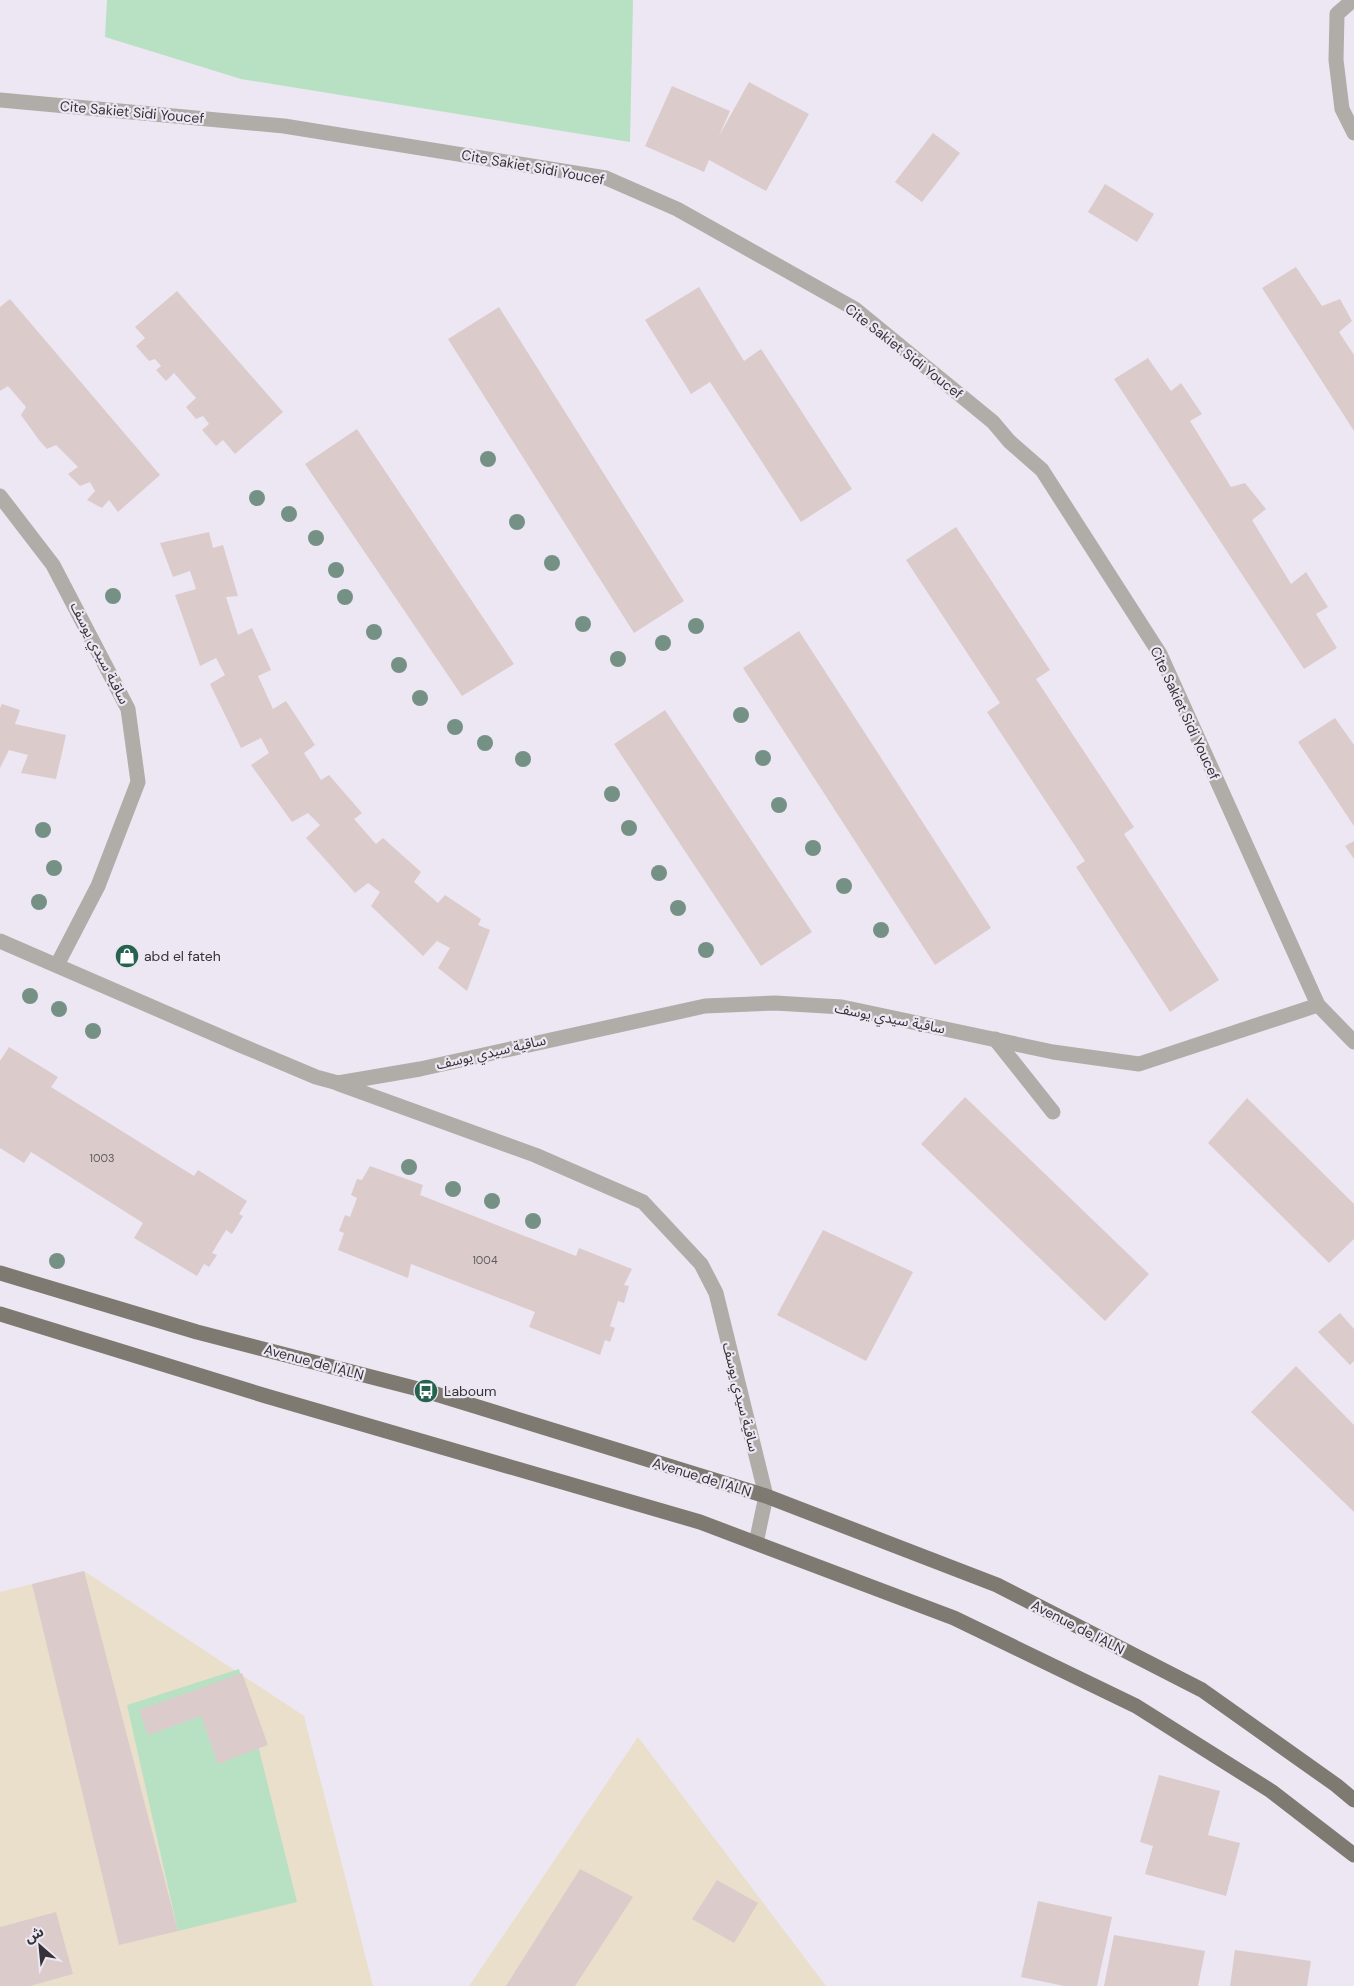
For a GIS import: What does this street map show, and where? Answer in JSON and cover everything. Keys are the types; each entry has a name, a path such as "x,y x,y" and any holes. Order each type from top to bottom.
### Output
{"main road":[{"name":"Avenue de l'ALN","path":"0,1273 197,1332 426,1391 766,1496 997,1586 1202,1690 1354,1800"},
{"path":"0,1314 266,1396 700,1522 954,1618 1136,1706 1271,1791 1354,1856"}],"street":[{"path":"1353,0 1337,14 1336,60 1342,109 1354,133"},
{"name":"Cite Sakiet Sidi Youcef","path":"0,100 284,126 606,178 677,209 855,309 992,422 1009,441 1042,470 1160,654 1318,1005 1354,1042"},
{"name":"ساقية سيدي يوسف","path":"0,496 53,565 128,709 138,782 98,886 57,965"},
{"name":"ساقية سيدي يوسف","path":"0,941 316,1077 338,1083 535,1155 643,1202 701,1264 716,1293 766,1496"},
{"name":"ساقية سيدي يوسف","path":"338,1083 420,1069 705,1006 775,1003 842,1007 1053,1052 1139,1064 1318,1005"},
{"path":"995,1039 1053,1112"},
{"path":"756,1543 766,1496"}],"shaded area":[{"path":"84,1571 304,1716 373,1986 0,1986 0,1592"},
{"path":"638,1737 826,1986 469,1986"}],"green space":[{"path":"107,0 633,0 630,142 241,79 105,37"},
{"path":"239,1669 297,1902 178,1931 127,1705"}],"building":[{"path":"749,82 809,114 766,191 709,160 704,172 645,146 672,86 730,111 719,136"},
{"path":"933,133 960,153 922,202 895,182"},
{"path":"1105,184 1154,214 1137,242 1088,212"},
{"path":"1296,267 1322,306 1340,299 1352,321 1339,332 1354,355 1354,431 1262,288"},
{"path":"699,287 744,361 761,349 852,489 801,522 710,382 691,394 645,320"},
{"path":"177,291 283,412 235,454 223,440 216,446 202,430 209,424 203,416 196,419 186,407 196,398 174,373 166,381 156,370 161,366 155,359 149,361 136,346 145,338 135,327"},
{"path":"10,299 160,475 118,512 109,500 102,508 87,500 95,491 90,482 80,486 68,474 78,467 56,445 47,449 39,440 21,415 26,407 8,386 0,391 0,307"},
{"path":"499,307 684,601 634,633 448,339"},
{"path":"1148,358 1171,391 1181,383 1202,414 1190,421 1231,487 1245,483 1266,509 1252,520 1291,584 1306,572 1328,607 1316,614 1337,648 1304,669 1114,379"},
{"path":"357,429 514,664 462,696 305,464"},
{"path":"956,527 1050,670 1036,679 1134,827 1124,834 1219,980 1170,1012 1076,867 1085,861 987,712 1000,703 906,560"},
{"path":"209,532 213,548 223,545 238,596 226,597 238,635 252,628 271,670 258,676 273,709 286,701 315,745 304,753 321,780 329,775 362,813 354,819 376,844 383,838 421,872 414,882 438,903 445,895 481,919 478,925 490,930 467,991 438,968 450,948 437,941 423,956 371,906 380,892 368,883 355,893 306,838 320,825 308,813 292,822 251,765 269,753 261,738 241,748 210,684 225,675 216,658 200,666 175,595 196,589 190,571 173,577 160,543"},
{"path":"799,631 991,928 935,965 743,668"},
{"path":"2,704 20,710 15,724 66,735 56,779 21,773 28,755 9,750 0,768 0,708"},
{"path":"665,710 812,932 761,966 614,744"},
{"path":"1335,718 1354,745 1354,826 1298,742"},
{"path":"1354,841 1354,859 1345,846"},
{"path":"9,1047 58,1077 51,1087 194,1176 198,1170 247,1201 239,1214 243,1216 232,1234 226,1230 212,1253 217,1255 209,1267 204,1264 197,1276 134,1238 143,1223 31,1152 24,1163 0,1148 0,1061"},
{"path":"965,1097 1149,1274 1105,1321 921,1144"},
{"path":"1247,1098 1354,1204 1354,1239 1329,1263 1208,1143"},
{"path":"370,1166 423,1185 420,1195 576,1256 579,1248 632,1269 624,1285 629,1286 624,1303 618,1301 610,1326 615,1328 610,1342 605,1340 600,1355 529,1327 535,1312 411,1264 408,1278 338,1250 344,1233 339,1231 345,1215 350,1217 357,1198 351,1195 357,1179 362,1180"},
{"path":"823,1230 913,1272 866,1361 777,1315"},
{"path":"1340,1313 1354,1329 1354,1361 1350,1365 1318,1332"},
{"path":"1296,1366 1354,1425 1354,1512 1251,1412"},
{"path":"84,1571 178,1931 119,1945 32,1584"},
{"path":"242,1673 268,1745 218,1764 201,1716 148,1735 139,1710"},
{"path":"1159,1775 1220,1791 1208,1835 1240,1843 1226,1896 1145,1874 1153,1846 1140,1842"},
{"path":"580,1869 633,1897 575,1986 506,1986"},
{"path":"717,1880 758,1903 734,1943 692,1919"},
{"path":"1038,1901 1112,1917 1097,1986 1064,1986 1021,1977"},
{"path":"56,1912 73,1974 30,1986 0,1986 0,1927"},
{"path":"1114,1935 1205,1951 1198,1986 1104,1986"},
{"path":"1235,1950 1311,1961 1307,1986 1230,1986"}],"place":[{"name":"abd el fateh","path":"127,956"},
{"name":"Laboum","path":"426,1391"}]}
